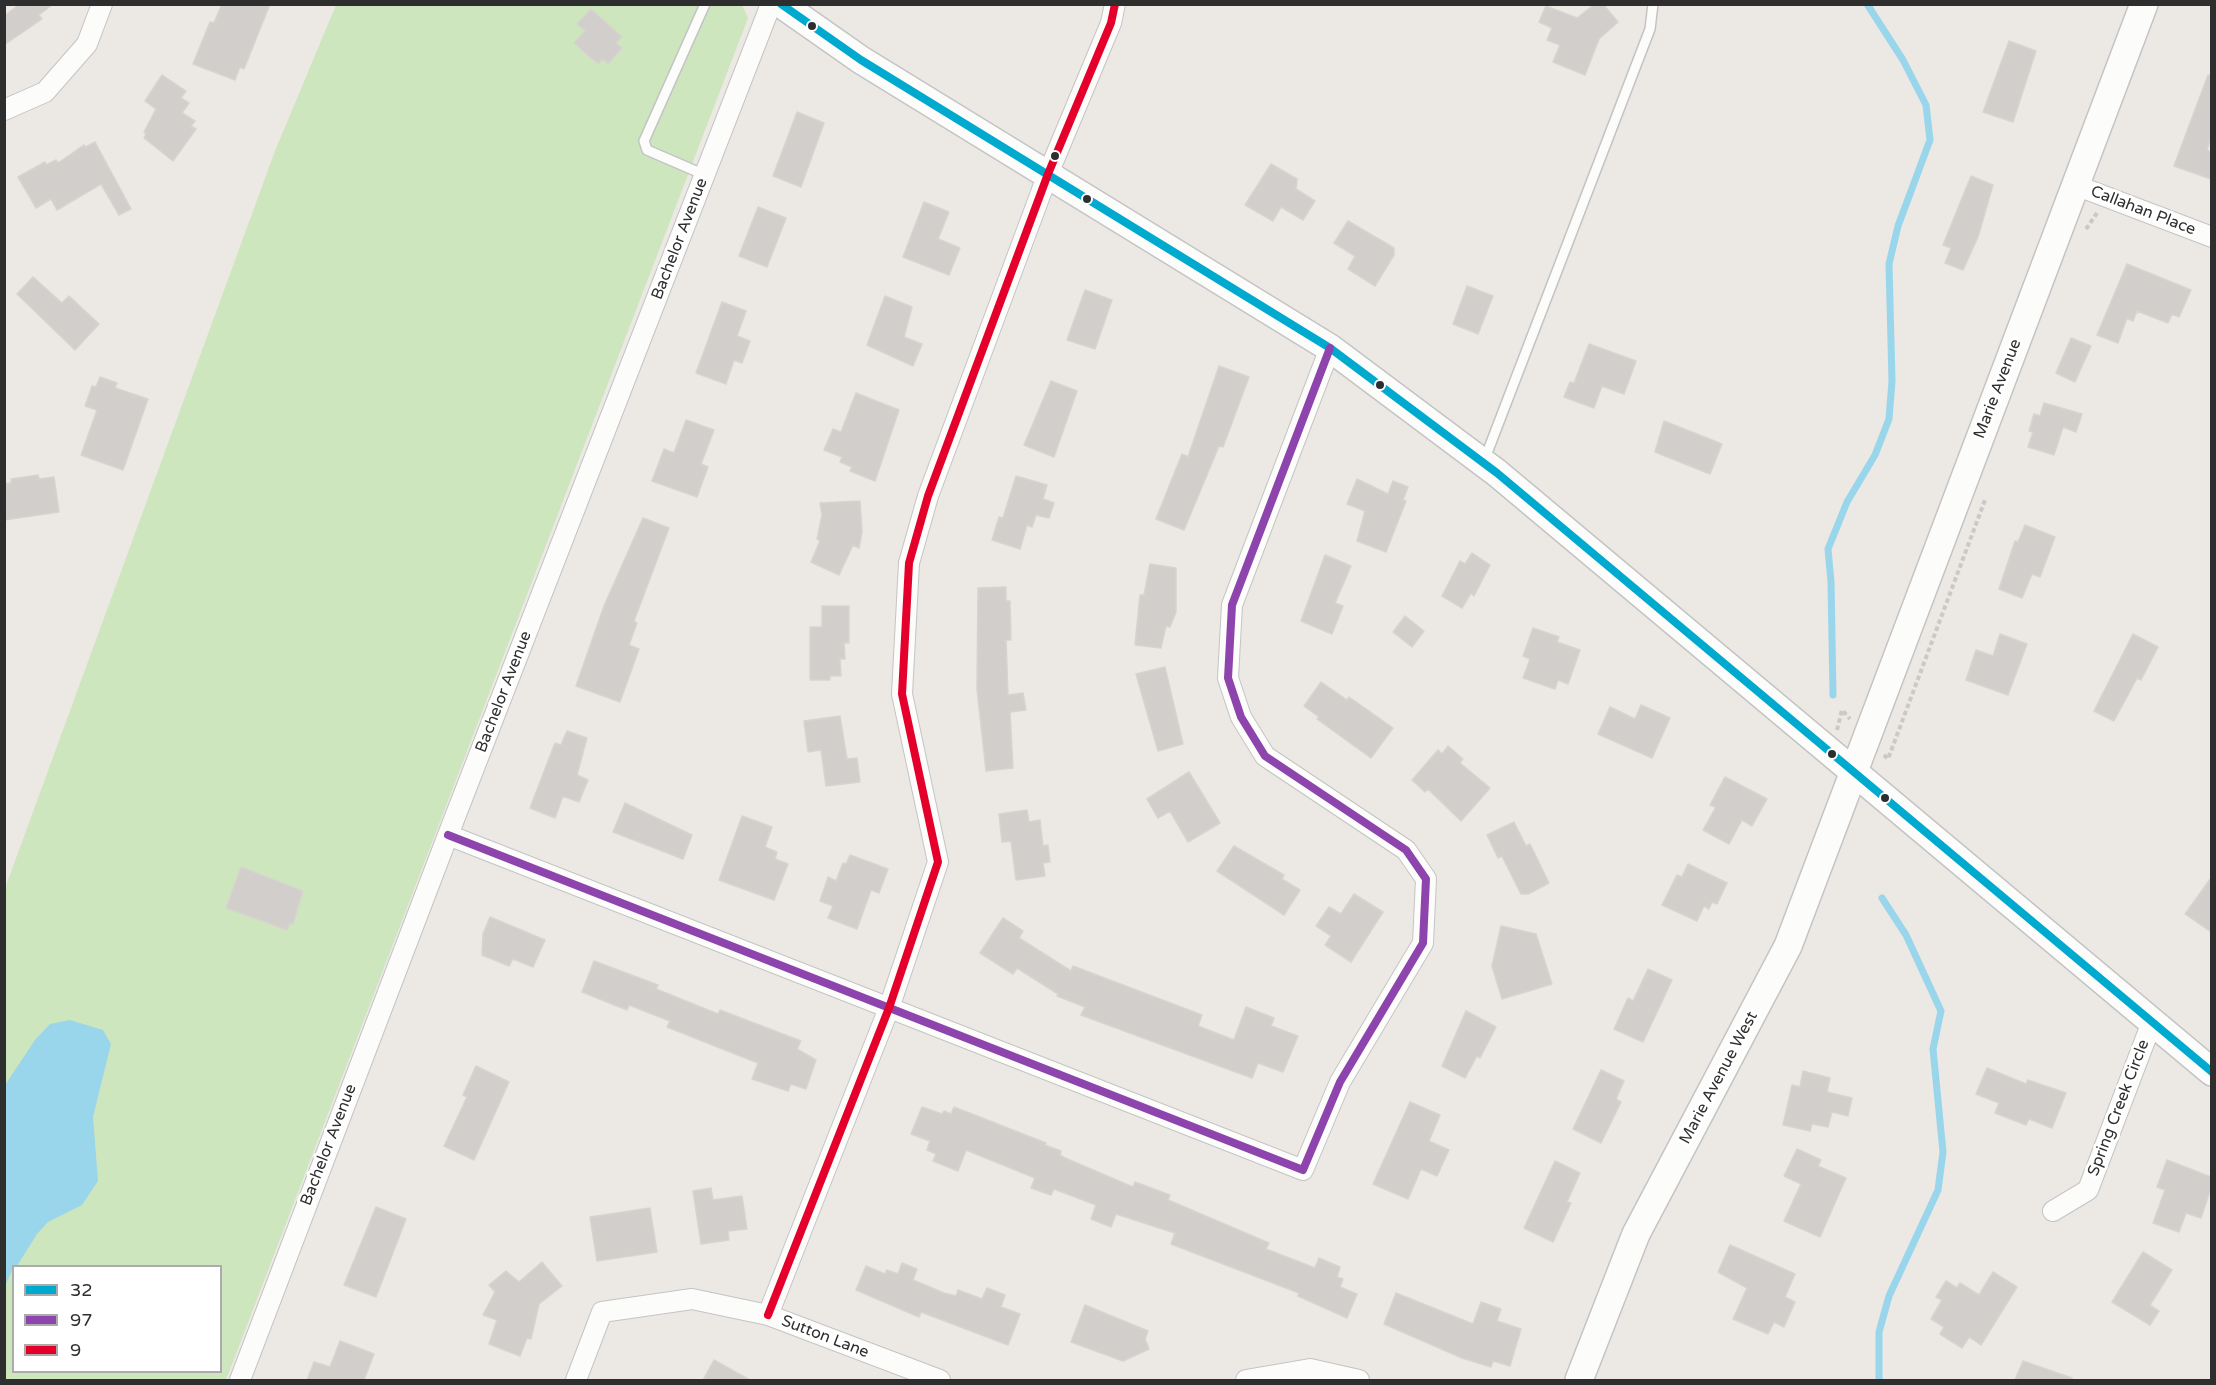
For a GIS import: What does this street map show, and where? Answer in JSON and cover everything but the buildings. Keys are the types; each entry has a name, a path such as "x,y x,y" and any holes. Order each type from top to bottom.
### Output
{"main road":[{"path":"781,4 861,60 1330,348 1484,463 2211,1072"},
{"name":"Marie Avenue","path":"1854,773 2144,4"},
{"name":"Marie Avenue West","path":"1579,1380 1636,1234 1788,946 1854,773"}],"street":[{"path":"4,110 45,92 87,44 102,4"},
{"name":"Bachelor Avenue","path":"240,1380 448,835 771,4"},
{"path":"768,1315 889,1008 938,862 902,694 909,563 928,496 1048,174 1111,23 1115,4"},
{"name":"Callahan Place","path":"2075,185 2211,237"},
{"path":"448,835 1303,1170 1340,1082 1423,943 1426,879 1407,850 1266,756 1241,717 1228,678 1232,605 1330,348"},
{"name":"Spring Creek Circle","path":"2053,1211 2088,1190 2152,1022"},
{"name":"Sutton Lane","path":"576,1380 602,1312 692,1299 768,1315 940,1380"},
{"path":"1246,1380 1310,1369 1359,1380"}],"lane":[{"path":"705,4 644,141 647,150 705,176"},
{"path":"1484,463 1650,28 1653,4"}],"green space":[{"path":"336,5 742,5 748,18 226,1380 5,1380 4,891 275,151"}],"water":[{"path":"70,1020 103,1030 111,1044 93,1117 98,1181 82,1205 48,1222 37,1234 18,1265 12,1265 5,1286 5,1085 35,1040 50,1024"}],"waterway":[{"path":"1833,695 1831,582 1828,549 1847,502 1875,455 1889,419 1892,381 1889,264 1898,226 1930,140 1926,105 1903,60 1867,4"},
{"path":"1879,1380 1879,1332 1889,1296 1938,1190 1943,1152 1933,1049 1941,1011 1906,935 1882,898"}],"transit line":[{"name":"32","path":"781,4 861,60 1330,348 1497,473 2212,1072"},
{"name":"9","path":"768,1315 889,1008 938,862 902,694 909,563 928,496 1048,174 1111,23 1115,4"},
{"name":"97","path":"448,835 1303,1170 1340,1082 1423,943 1426,879 1406,850 1265,756 1241,717 1228,678 1232,605 1330,348"}]}
